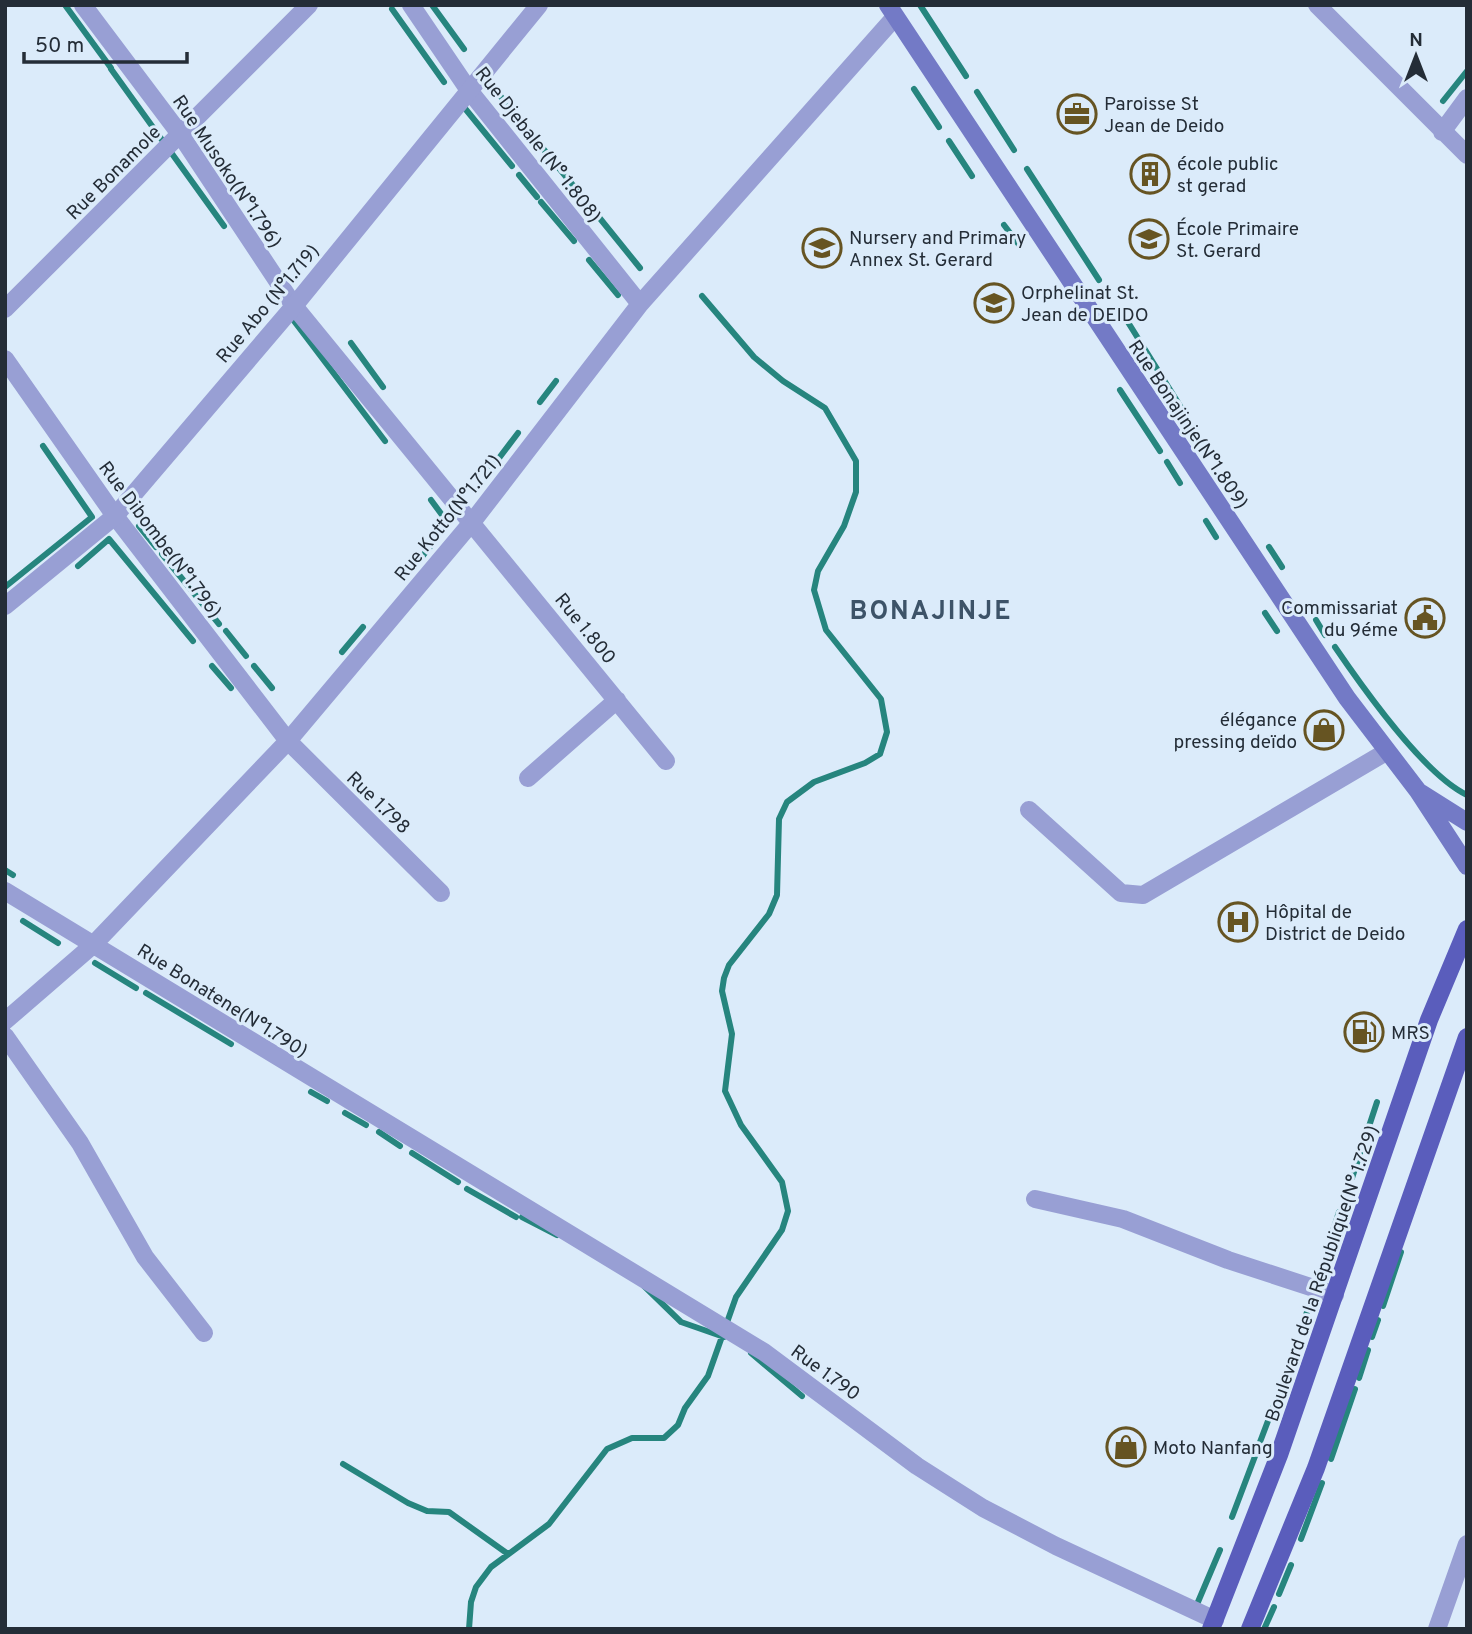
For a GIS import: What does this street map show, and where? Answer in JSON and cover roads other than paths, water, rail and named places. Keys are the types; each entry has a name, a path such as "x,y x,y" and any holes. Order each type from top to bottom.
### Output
{"main road":[{"name":"Rue Bonajinje(N°1.809)","path":"890,9 1079,298 1386,752 1418,791 1467,866"},
{"name":"Rue Bonajinje(N°1.809)","path":"1418,791 1467,822"},
{"name":"Boulevard de la République(N° 1.729)","path":"1213,1624 1284,1443 1429,1020 1467,929"},
{"path":"1250,1629 1316,1468 1467,1037"}],"street":[{"name":"Rue Musoko(N°1.796)","path":"83,5 180,135 294,306 473,521"},
{"name":"Rue Bonamole","path":"5,309 309,5"},
{"name":"Rue Djebale (N° 1.808)","path":"411,5 468,89 640,304"},
{"name":"Rue Abo (N°1.719)","path":"5,606 115,516 294,306 539,5"},
{"path":"1317,5 1467,155"},
{"name":"Rue Kotto(N°1.721)","path":"5,1021 93,945 288,741 473,521 640,304 890,9"},
{"path":"1442,132 1467,98"},
{"name":"Rue Dibombe(N°1.796)","path":"5,359 115,516 288,741"},
{"name":"Rue 1.800","path":"473,521 666,761"},
{"path":"528,778 617,700"},
{"name":"Rue 1.798","path":"288,741 442,892"},
{"path":"1029,810 1121,893 1143,895 1386,752"},
{"name":"Rue Bonatene(N°1.790)","path":"5,891 418,1144"},
{"path":"5,1035 80,1143 145,1257 204,1333"},
{"name":"Rue 1.790","path":"418,1144 764,1352 917,1465 983,1508 1213,1624"},
{"path":"1035,1199 1123,1219 1228,1260 1335,1295"},
{"path":"1437,1629 1467,1544"}],"waterway":[{"path":"65,5 111,68"},
{"path":"432,5 464,49"},
{"path":"920,5 966,76"},
{"path":"392,9 444,82"},
{"path":"111,69 224,226"},
{"path":"1443,101 1467,71"},
{"path":"493,87 589,205"},
{"path":"914,89 939,127"},
{"path":"977,92 1014,150"},
{"path":"463,106 512,166"},
{"path":"198,134 227,175"},
{"path":"949,141 972,176"},
{"path":"1027,169 1099,280"},
{"path":"519,175 537,197"},
{"path":"541,202 574,241"},
{"path":"598,216 640,268"},
{"path":"1004,225 1020,246"},
{"path":"589,260 618,295"},
{"path":"469,1629 471,1602 476,1587 491,1567 549,1524 607,1449 632,1438 664,1438 678,1425 685,1408 708,1376 736,1297 782,1230 788,1211 782,1182 741,1125 725,1091 732,1034 722,991 724,978 729,965 769,914 777,895 779,819 787,802 814,782 865,763 880,754 887,732 881,699 826,630 814,590 818,571 844,526 856,492 856,461 825,408 783,381 754,357 702,296"},
{"path":"291,317 385,441"},
{"path":"1126,319 1182,409"},
{"path":"351,343 383,387"},
{"path":"540,402 556,381"},
{"path":"1120,390 1160,451"},
{"path":"487,474 518,433"},
{"path":"5,587 92,517 43,446"},
{"path":"1167,462 1180,483"},
{"path":"431,500 445,519"},
{"path":"1206,521 1216,537"},
{"path":"139,526 156,547"},
{"path":"78,566 109,539 193,641"},
{"path":"420,559 434,542"},
{"path":"1269,547 1282,567"},
{"path":"162,554 219,624"},
{"path":"1265,613 1277,631"},
{"path":"1316,620 1325,635"},
{"path":"342,652 363,627"},
{"path":"226,631 246,656"},
{"path":"1335,647 1377,706 1413,750 1432,769 1467,795"},
{"path":"212,666 231,688"},
{"path":"254,666 272,688"},
{"path":"5,870 13,875"},
{"path":"23,921 58,943"},
{"path":"95,963 136,988"},
{"path":"146,993 231,1044"},
{"path":"311,1092 327,1101"},
{"path":"1352,1178 1377,1102"},
{"path":"345,1113 366,1125"},
{"path":"379,1132 400,1146"},
{"path":"412,1153 458,1182"},
{"path":"467,1189 516,1217"},
{"path":"1332,1234 1339,1212"},
{"path":"522,1217 557,1235"},
{"path":"1383,1306 1401,1252"},
{"path":"644,1286 681,1322 724,1337"},
{"path":"1306,1315 1311,1298"},
{"path":"1372,1337 1378,1320"},
{"path":"1359,1378 1368,1350"},
{"path":"751,1353 802,1396"},
{"path":"1260,1442 1280,1389"},
{"path":"1331,1459 1355,1389"},
{"path":"1232,1517 1257,1451"},
{"path":"343,1464 408,1503 427,1511 449,1512 508,1554"},
{"path":"1301,1539 1322,1483"},
{"path":"1195,1609 1220,1550"},
{"path":"1279,1594 1291,1565"},
{"path":"1265,1627 1274,1607"}],"place":[{"name":"Paroisse St Jean de Deido","path":"1077,114"},
{"name":"école public st gerad","path":"1150,174"},
{"name":"École Primaire St. Gerard","path":"1149,239"},
{"name":"Nursery and Primary Annex St. Gerard","path":"822,248"},
{"name":"Orphelinat St. Jean de DEIDO","path":"994,303"},
{"name":"Commissariat du 9éme","path":"1425,618"},
{"name":"élégance pressing deïdo","path":"1324,730"},
{"name":"Hôpital de District de Deido","path":"1238,922"},
{"name":"MRS","path":"1364,1032"},
{"name":"Moto Nanfang","path":"1126,1447"}],"district":[{"name":"BONAJINJE","path":"931,610"}]}
